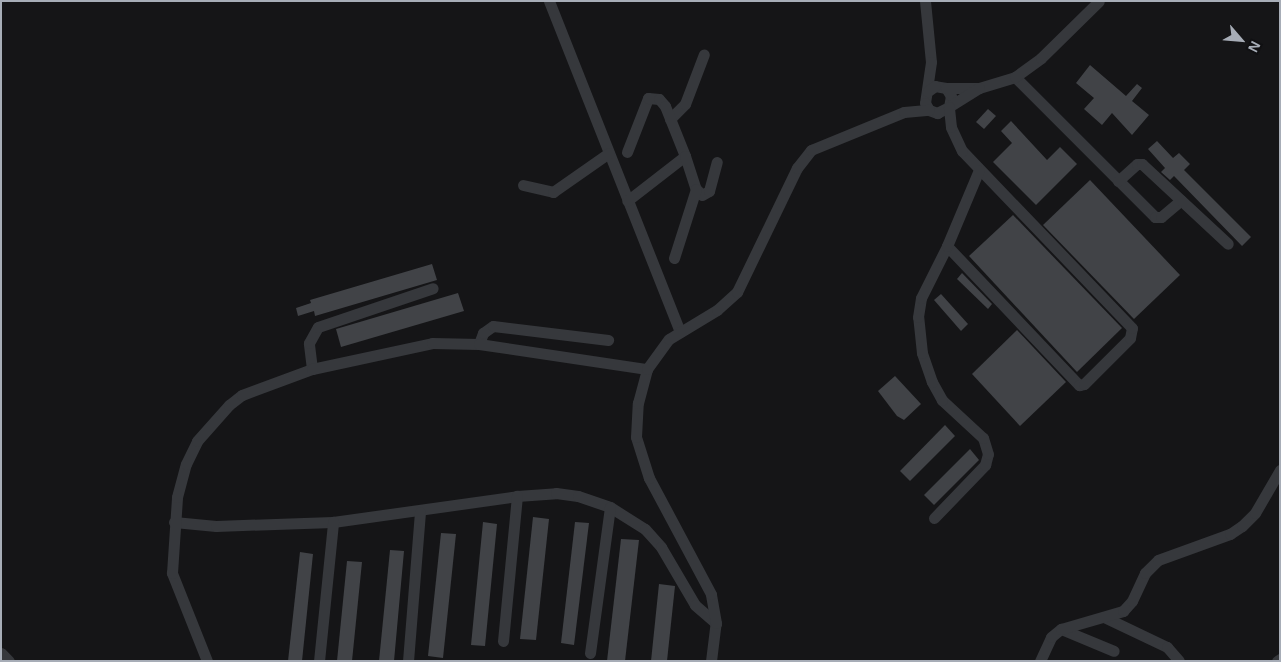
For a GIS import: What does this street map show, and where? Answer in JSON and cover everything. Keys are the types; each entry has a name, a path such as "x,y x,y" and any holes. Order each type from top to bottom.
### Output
{"street":[{"path":"549,1 680,332"},
{"path":"925,1 931,62 927,92 931,111 951,127"},
{"path":"711,661 716,623 714,605 706,580 642,460 636,437 638,403 647,369 661,345 717,310 744,282 804,157 825,142 904,112 942,112 979,88 1015,76 1041,58 1099,1"},
{"path":"670,118 685,104 704,54"},
{"path":"931,62 951,96 949,107 951,127 962,150 979,170 1132,328 1130,338 1084,384 1078,385 948,246"},
{"path":"1015,76 1155,217 1161,217 1181,200"},
{"path":"904,112 935,86 979,88"},
{"path":"627,152 650,96 663,102 696,189 702,195 709,192 717,162"},
{"path":"523,186 553,192 609,153"},
{"path":"627,201 685,156"},
{"path":"1118,181 1140,163 1228,244"},
{"path":"934,518 985,465 988,454 983,438 942,400 922,352 918,317 921,298 948,246 979,170"},
{"path":"674,258 696,189"},
{"path":"312,369 309,343 318,327 433,288"},
{"path":"479,344 483,333 493,326 608,340"},
{"path":"574,358 578,336"},
{"path":"206,661 172,573 174,522 186,464 197,440 213,421 242,395 312,369 432,344 479,344 647,369"},
{"path":"1040,661 1047,642 1061,629 1104,617 1128,606 1145,573 1158,560 1230,534 1242,526 1255,513 1280,470"},
{"path":"174,522 216,526 333,522 420,512 518,496 567,494 610,507 645,530 661,547 695,605 716,623"},
{"path":"503,641 518,496"},
{"path":"590,653 610,507"},
{"path":"408,661 420,512"},
{"path":"319,661 333,522"},
{"path":"1104,617 1167,647 1179,661"},
{"path":"1061,629 1114,651"},
{"path":"1047,642 1051,661"},
{"path":"1,653 9,661"}],"building":[{"path":"1090,65 1126,96 1137,84 1142,88 1132,101 1149,115 1132,135 1112,113 1102,125 1084,109 1094,98 1076,83"},
{"path":"988,109 996,116 984,129 976,122"},
{"path":"1011,121 1047,160 1060,147 1077,164 1036,205 993,162 1012,143 1001,131"},
{"path":"1157,141 1173,158 1179,153 1190,164 1184,170 1251,237 1242,246 1174,176 1170,180 1161,172 1165,168 1148,149"},
{"path":"1090,180 1180,275 1134,319 1043,225"},
{"path":"1013,215 1122,328 1077,372 969,256"},
{"path":"432,264 437,280 315,316 314,311 298,316 296,308 311,303 310,300"},
{"path":"962,273 992,304 988,309 957,279"},
{"path":"458,293 464,311 341,347 336,329"},
{"path":"941,294 968,324 961,331 934,300"},
{"path":"1017,330 1066,382 1020,426 972,374"},
{"path":"895,376 921,404 904,420 897,416 878,391"},
{"path":"945,425 955,436 910,481 900,471"},
{"path":"970,449 979,460 934,505 924,495"},
{"path":"533,517 549,519 536,640 520,639"},
{"path":"483,522 497,524 485,646 471,645"},
{"path":"575,522 589,523 574,645 561,643"},
{"path":"441,533 456,534 443,658 428,656"},
{"path":"621,539 639,540 625,661 607,661"},
{"path":"390,550 404,551 394,661 379,661"},
{"path":"300,552 313,554 302,661 288,661"},
{"path":"347,561 362,562 352,661 337,661"},
{"path":"659,584 675,586 667,661 651,661"}]}
